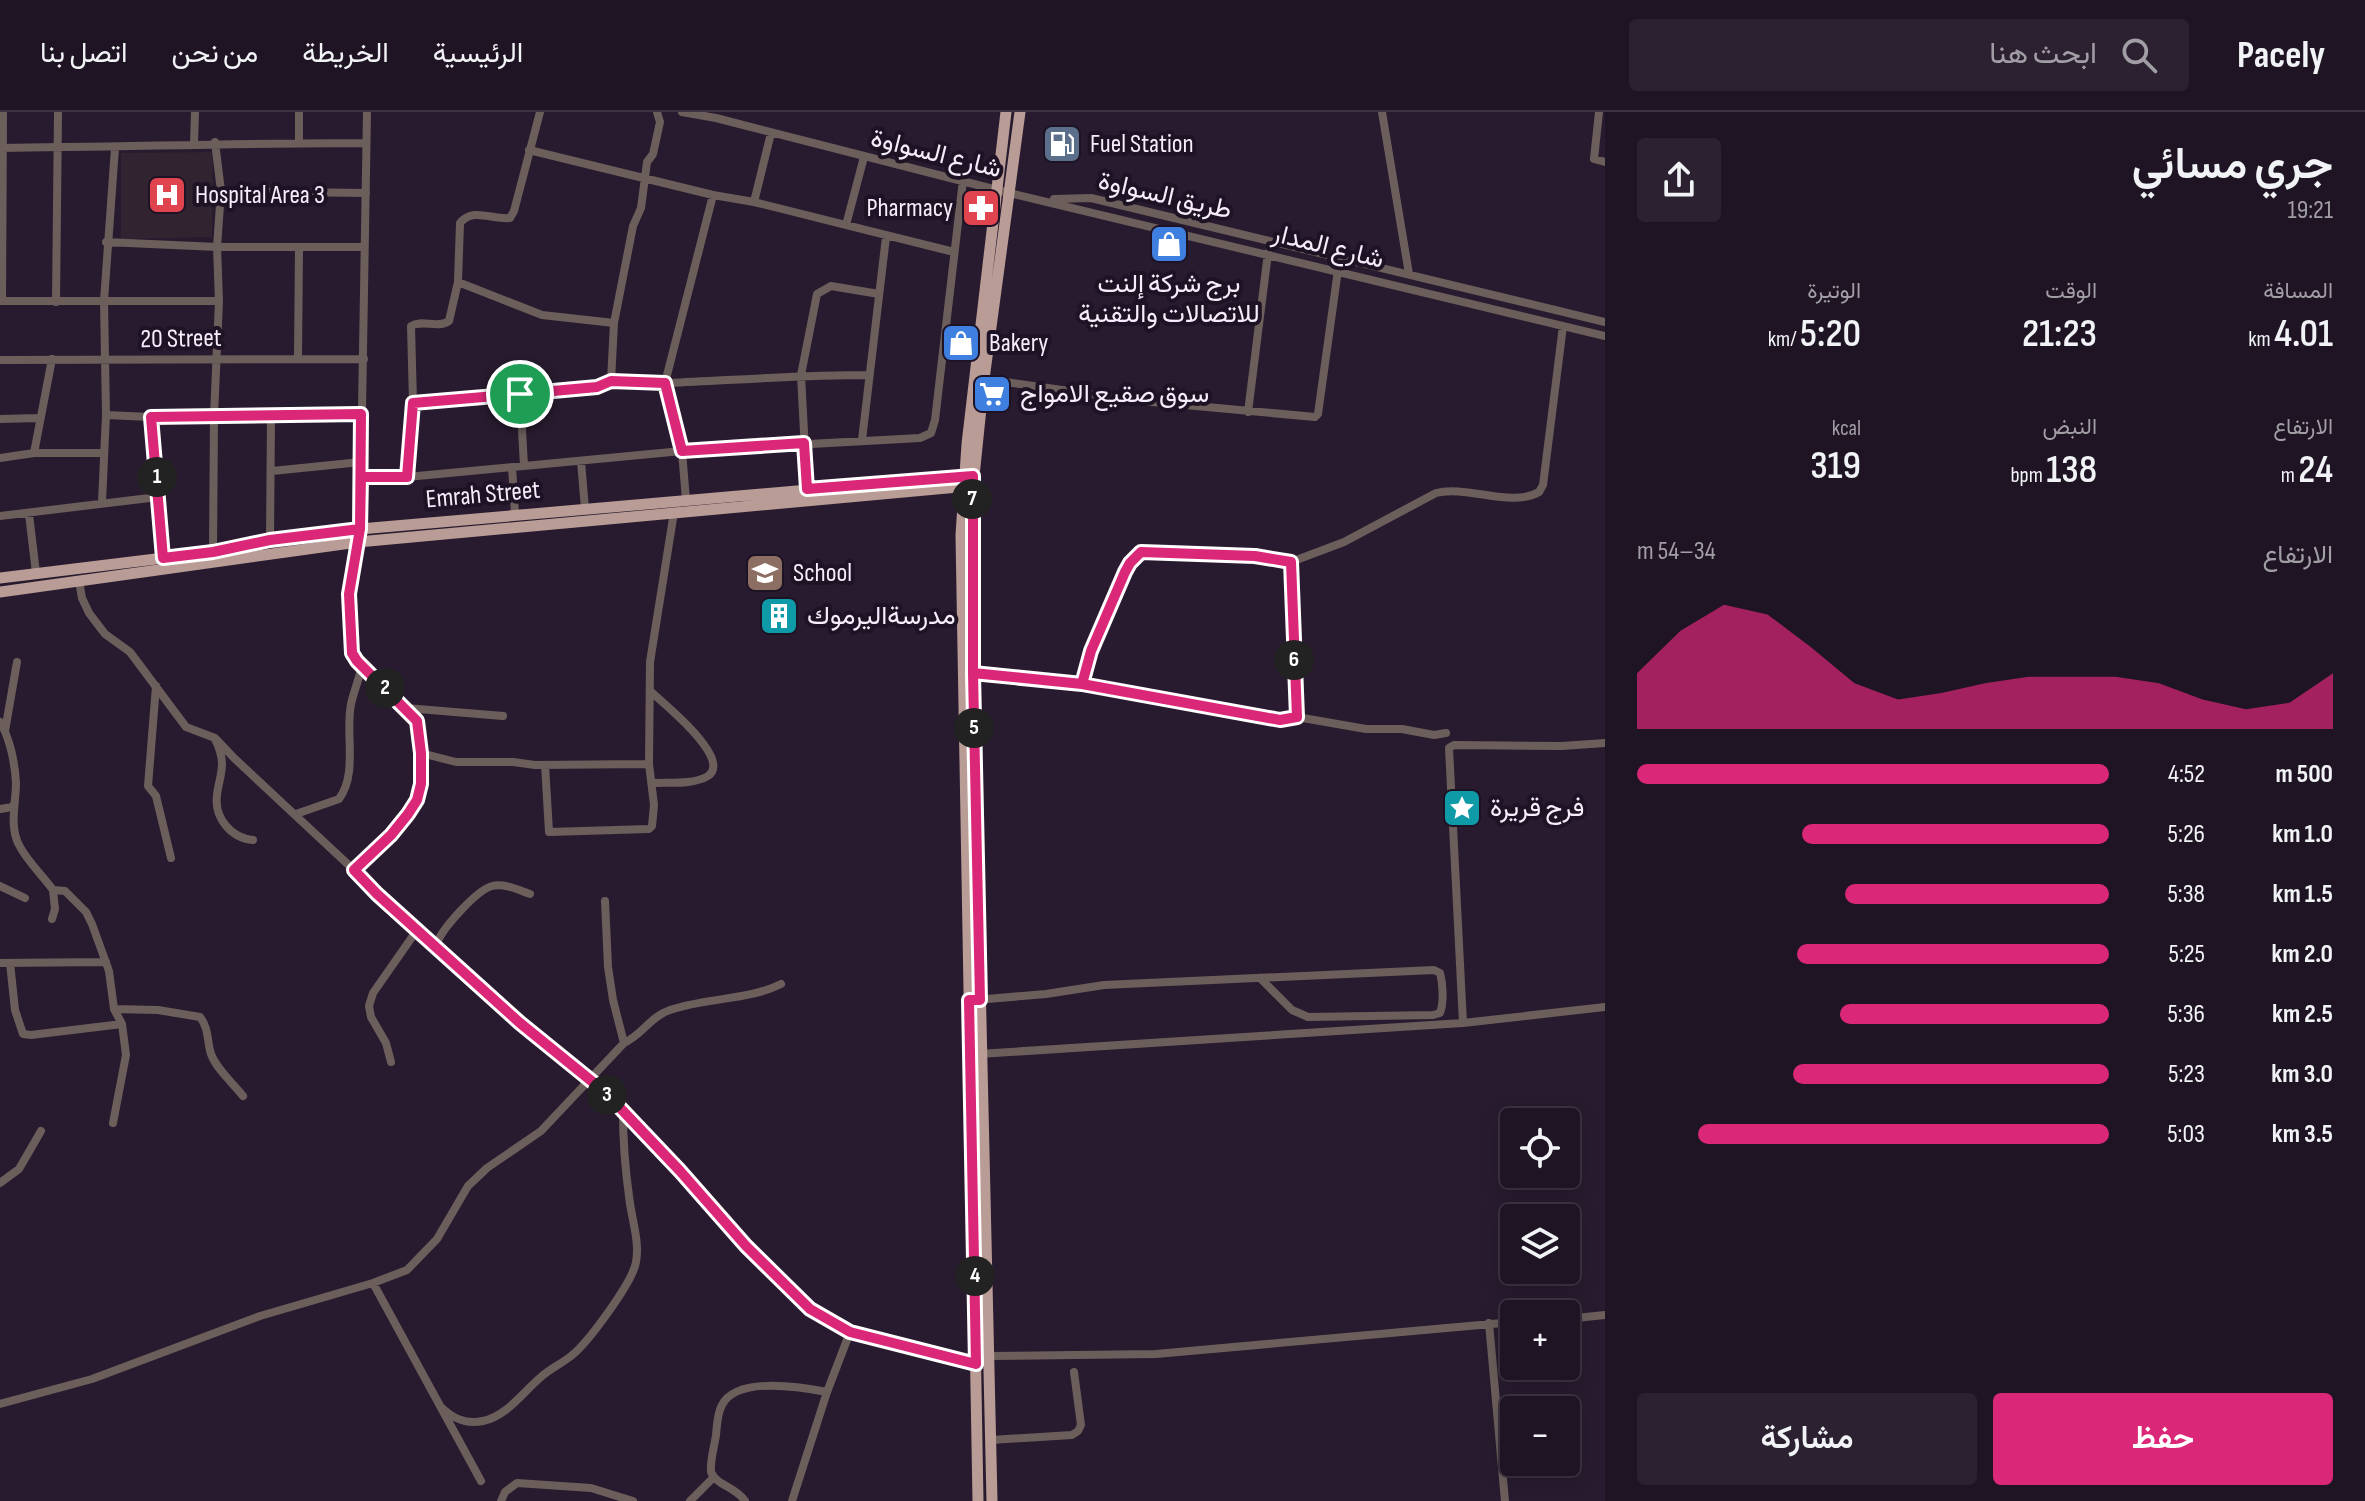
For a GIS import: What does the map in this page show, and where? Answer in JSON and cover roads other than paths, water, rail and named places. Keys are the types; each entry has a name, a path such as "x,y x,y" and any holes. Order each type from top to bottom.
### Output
{"main road":[{"path":"968,481 984,379 1003,191 1006,112"},
{"path":"992,1501 974,1000 967,673 960,584 968,481 1003,191 1020,112"},
{"name":"Emrah Street","path":"0,578 213,552 270,540 360,529 807,489 968,481"},
{"name":"Emrah Street","path":"0,592 358,542 968,481"},
{"path":"976,1054 978,1501"},
{"path":"976,1427 990,1427"}],"street":[{"path":"3,112 1,301 219,301"},
{"path":"56,302 58,112"},
{"path":"194,144 195,112"},
{"path":"299,112 299,143"},
{"path":"354,870 391,835 413,807 421,784 417,721 352,653 349,594 360,529 367,112"},
{"path":"407,477 413,403 411,326 415,323 447,323 458,282 460,223 465,216 473,214 510,218 540,112"},
{"path":"611,381 614,323 633,226 641,208 647,162 653,154 660,122 657,112"},
{"name":"شارع السواوة","path":"682,112 716,115 771,133 1041,199"},
{"path":"1382,112 1409,274"},
{"path":"1599,112 1594,159 1605,162"},
{"path":"754,202 771,133"},
{"path":"1,148 115,148 215,142 366,143"},
{"path":"213,552 219,301 217,247 221,191 215,142"},
{"path":"102,502 106,415 103,360 106,242 115,148"},
{"path":"529,150 954,252"},
{"path":"846,225 864,157"},
{"path":"361,477 407,477 682,451 920,438 931,433 963,180"},
{"path":"221,191 366,193"},
{"path":"686,500 682,451 665,383 713,195"},
{"name":"طريق السواوة","path":"1041,199 1091,198 1605,322"},
{"name":"شارع المدار","path":"1041,199 1605,336"},
{"path":"862,440 886,237"},
{"path":"106,242 217,247 363,247"},
{"path":"298,358 299,248"},
{"path":"1248,412 1268,253"},
{"path":"984,379 1248,412 1315,417 1318,414 1338,270"},
{"path":"458,282 542,315 614,323"},
{"path":"807,489 801,375 817,294 831,286 879,294"},
{"path":"1082,684 1091,651 1125,572 1141,552 1255,556 1291,562 1344,542 1436,493 1451,491 1521,498 1539,492 1543,485 1563,326"},
{"path":"34,453 52,359"},
{"name":"20 Street","path":"0,360 364,359"},
{"path":"413,403 597,387 611,381 665,383 801,375 868,375"},
{"path":"520,394 524,466"},
{"path":"106,415 361,414"},
{"path":"270,540 271,416"},
{"path":"151,417 163,558"},
{"path":"0,419 39,418"},
{"path":"0,458 34,453 103,453"},
{"path":"581,461 585,509"},
{"path":"272,471 361,462"},
{"path":"512,467 515,514"},
{"path":"0,516 158,497"},
{"path":"545,765 548,829 553,833 649,829 654,820 649,764 653,638 674,512"},
{"path":"29,514 36,573"},
{"path":"1291,562 1297,717"},
{"path":"79,581 89,613 105,634 130,652 186,727 215,738 377,894 520,1023 590,1080 623,1111 746,1246 810,1309 850,1332 976,1364"},
{"path":"17,662 3,726 16,784 14,829 19,845 53,890 55,909 52,919"},
{"path":"296,814 342,796 348,770 351,704 362,666"},
{"path":"967,673 1082,684 1280,720 1297,717 1366,729 1402,729 1434,735 1446,733"},
{"path":"156,685 148,786 156,796 171,858"},
{"path":"650,691 701,739 714,761 713,770 708,776 698,780 652,783"},
{"path":"405,708 503,716"},
{"path":"215,738 223,766 216,798 217,809 234,834 253,840"},
{"path":"1463,1023 1449,748 1454,745 1562,746 1605,743"},
{"path":"421,753 456,762 649,764"},
{"path":"0,809 14,804"},
{"path":"436,946 443,929 488,888 501,885 530,894"},
{"path":"0,886 25,898"},
{"path":"53,890 65,891 86,912 106,962 114,1009 122,1024 126,1055 113,1123"},
{"path":"605,901 608,967 624,1043"},
{"path":"391,1062 386,1043 371,1017 370,1001 417,930"},
{"path":"0,963 106,962"},
{"path":"10,963 15,1010 23,1034 122,1024"},
{"path":"974,1000 1104,985 1434,970 1440,973 1442,979 1442,1007 1440,1013 1433,1015 1308,1017 1292,1010 1260,978"},
{"path":"0,1404 92,1379 260,1316 407,1270 437,1239 468,1186 487,1168 541,1131 624,1043 639,1034 655,1017 671,1009 755,993 781,984"},
{"path":"976,1054 1463,1023 1605,1007"},
{"path":"114,1009 146,1009 200,1017 216,1065 243,1096"},
{"path":"440,1406 456,1419 473,1422 491,1419 542,1375 572,1356 626,1286 635,1271 637,1248 629,1197 623,1111"},
{"path":"0,1183 19,1169 41,1131"},
{"path":"373,1283 481,1481"},
{"path":"1580,1318 1605,1315"},
{"path":"1489,1323 1505,1501"},
{"path":"989,1356 1156,1354 1500,1323"},
{"path":"792,1501 850,1332"},
{"path":"991,1440 1072,1435 1078,1431 1081,1425 1074,1372"},
{"path":"713,1478 710,1463 719,1413 731,1394 770,1387 798,1387 827,1392"},
{"path":"690,1501 713,1478"},
{"path":"713,1478 739,1492 745,1501"},
{"path":"501,1501 505,1492 517,1483 591,1488 633,1501"}],"place":[{"name":"Fuel Station","path":"1062,144"},
{"name":"Hospital Area 3","path":"167,195"},
{"name":"Pharmacy","path":"981,208"},
{"name":"برج شركة إلنت للاتصالات والتقنية","path":"1169,244"},
{"name":"Bakery","path":"961,343"},
{"name":"سوق صقيع الامواج","path":"992,394"},
{"name":"School","path":"765,573"},
{"name":"مدرسةاليرموك","path":"779,616"},
{"name":"فرج قريرة","path":"1462,808"}]}
